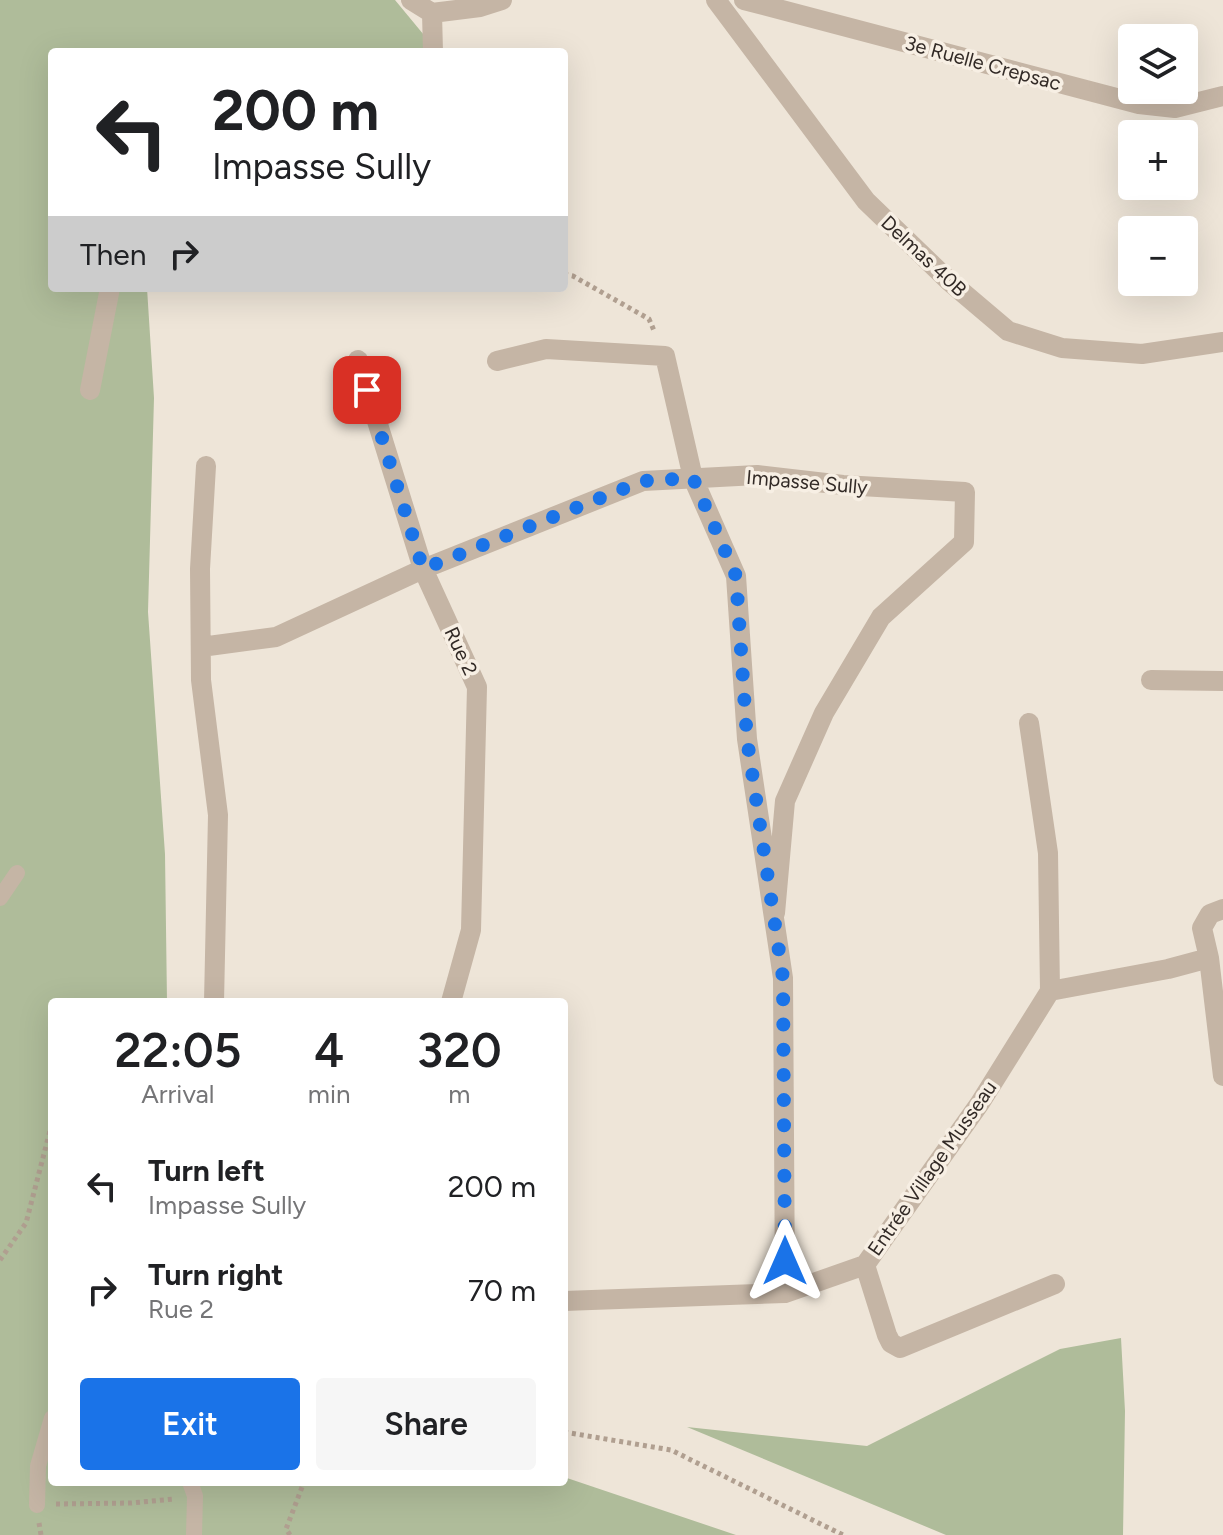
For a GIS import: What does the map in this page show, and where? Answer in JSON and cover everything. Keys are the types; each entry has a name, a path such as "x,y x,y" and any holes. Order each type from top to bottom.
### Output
{"street":[{"path":"411,0 432,13 480,7 502,0"},
{"name":"Delmas 40B","path":"716,0 866,201 949,281 1008,331 1062,348 1142,354 1223,342"},
{"name":"3e Ruelle Crepsac","path":"744,0 1139,104 1175,108 1223,96"},
{"path":"432,13 433,48"},
{"path":"90,390 109,292"},
{"path":"497,361 546,349 665,356 693,478 736,576 747,739 783,978 785,1293"},
{"name":"Rue 2","path":"358,360 423,569 477,687 471,930 452,998"},
{"path":"206,466 200,569 201,680 218,815 214,998"},
{"name":"Impasse Sully","path":"201,647 276,637 423,569 643,481 757,475 843,485 965,492 964,542 881,617 819,725 785,801 775,913"},
{"path":"1151,680 1223,681"},
{"path":"1029,723 1048,853 1050,991 1168,969 1209,958"},
{"path":"1223,909 1210,914 1202,928 1209,958 1223,1076"},
{"name":"Entrée Village Musseau","path":"568,1301 785,1293 865,1265 980,1103 1050,991"},
{"path":"865,1265 887,1335 891,1343 900,1348 1055,1284"}],"lane":[{"path":"0,898 17,873"},
{"path":"37,1505 38,1466 48,1432"},
{"path":"192,1489 194,1535"}],"path":[{"path":"568,275 649,319 665,356"},
{"path":"0,1260 26,1223 48,1138"},
{"path":"568,1433 671,1450 843,1535"},
{"path":"290,1535 286,1529 302,1486"},
{"path":"41,1535 37,1505 131,1503 192,1489"}],"green space":[{"path":"0,0 395,0 435,48 48,48 48,292 147,292 154,398 148,612 165,854 167,998 48,998 48,1486 568,1486 568,1478 736,1535 0,1535"},
{"path":"1121,1338 1125,1411 1123,1535 946,1535 687,1427 867,1446 1060,1349"}],"route":[{"path":"367,390 423,569 643,481 693,478 736,576 747,739 783,978 785,1261"}]}
